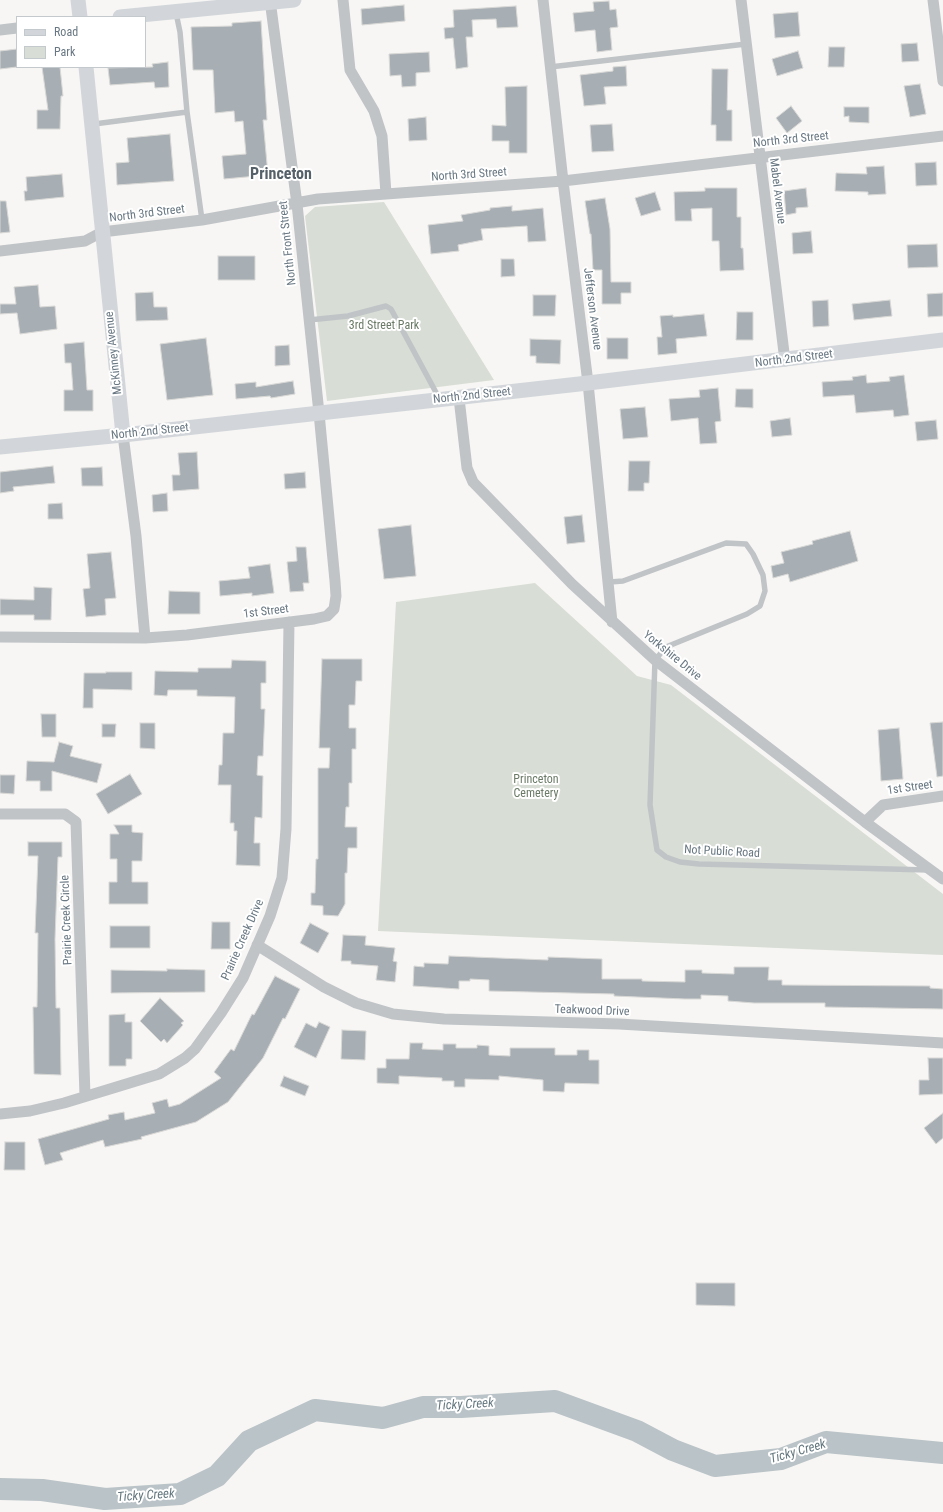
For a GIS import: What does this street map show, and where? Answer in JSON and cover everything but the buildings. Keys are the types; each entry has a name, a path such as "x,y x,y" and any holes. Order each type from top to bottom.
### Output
{"street":[{"path":"78,0 80,16"},
{"path":"131,16 270,1 294,0"},
{"path":"343,0 348,58 354,78 374,111 380,130 386,194"},
{"name":"Jefferson Avenue","path":"543,0 610,582 612,622"},
{"name":"Mabel Avenue","path":"741,0 785,361"},
{"path":"933,0 943,80"},
{"name":"North Front Street","path":"270,1 297,204 319,412"},
{"path":"0,30 16,28"},
{"name":"McKinney Avenue","path":"86,68 123,435 136,536 145,638"},
{"name":"North 3rd Street","path":"0,251 85,240 102,232 202,220 318,200 563,180 943,136"},
{"name":"North 2nd Street","path":"0,447 588,384 785,361 943,340"},
{"name":"Yorkshire Drive","path":"459,398 467,468 473,482 532,544 612,622 655,660 865,822 943,879"},
{"name":"1st Street","path":"0,638 145,638 187,635 327,616 334,608 335,581 319,412"},
{"name":"Prairie Creek Drive","path":"0,1114 30,1111 159,1074 185,1058 195,1049 221,1013 243,978 270,916 282,878 286,829 289,622"},
{"name":"1st Street","path":"865,822 883,805 943,796"},
{"name":"Prairie Creek Circle","path":"0,814 65,814 76,822 80,888 85,1096"},
{"name":"Teakwood Drive","path":"257,945 324,987 356,1003 393,1014 444,1019 626,1025 943,1043"}],"lane":[{"path":"176,12 180,32 187,112 202,220"},
{"path":"550,68 746,44"},
{"path":"91,125 187,112"},
{"path":"309,320 348,316 386,306 391,310 440,400"},
{"path":"610,582 623,581 726,543 746,544 753,554 763,575 765,591 760,606 747,614 666,647 655,660"},
{"name":"Not Public Road","path":"655,660 650,805 658,850 666,857 680,862 699,864 931,870"}],"green space":[{"name":"3rd Street Park","path":"384,202 494,380 327,401 305,216 315,207"},
{"name":"Princeton Cemetery","path":"535,583 637,676 671,685 943,894 943,955 378,931 396,602"}],"waterway":[{"name":"Ticky Creek","path":"0,1489 42,1490 105,1499 180,1494 217,1476 249,1441 315,1410 383,1418 423,1407 461,1407 555,1401 637,1431 673,1450 715,1466 781,1459 826,1442 943,1453"}],"district":[{"name":"Princeton","path":"281,175"}]}
